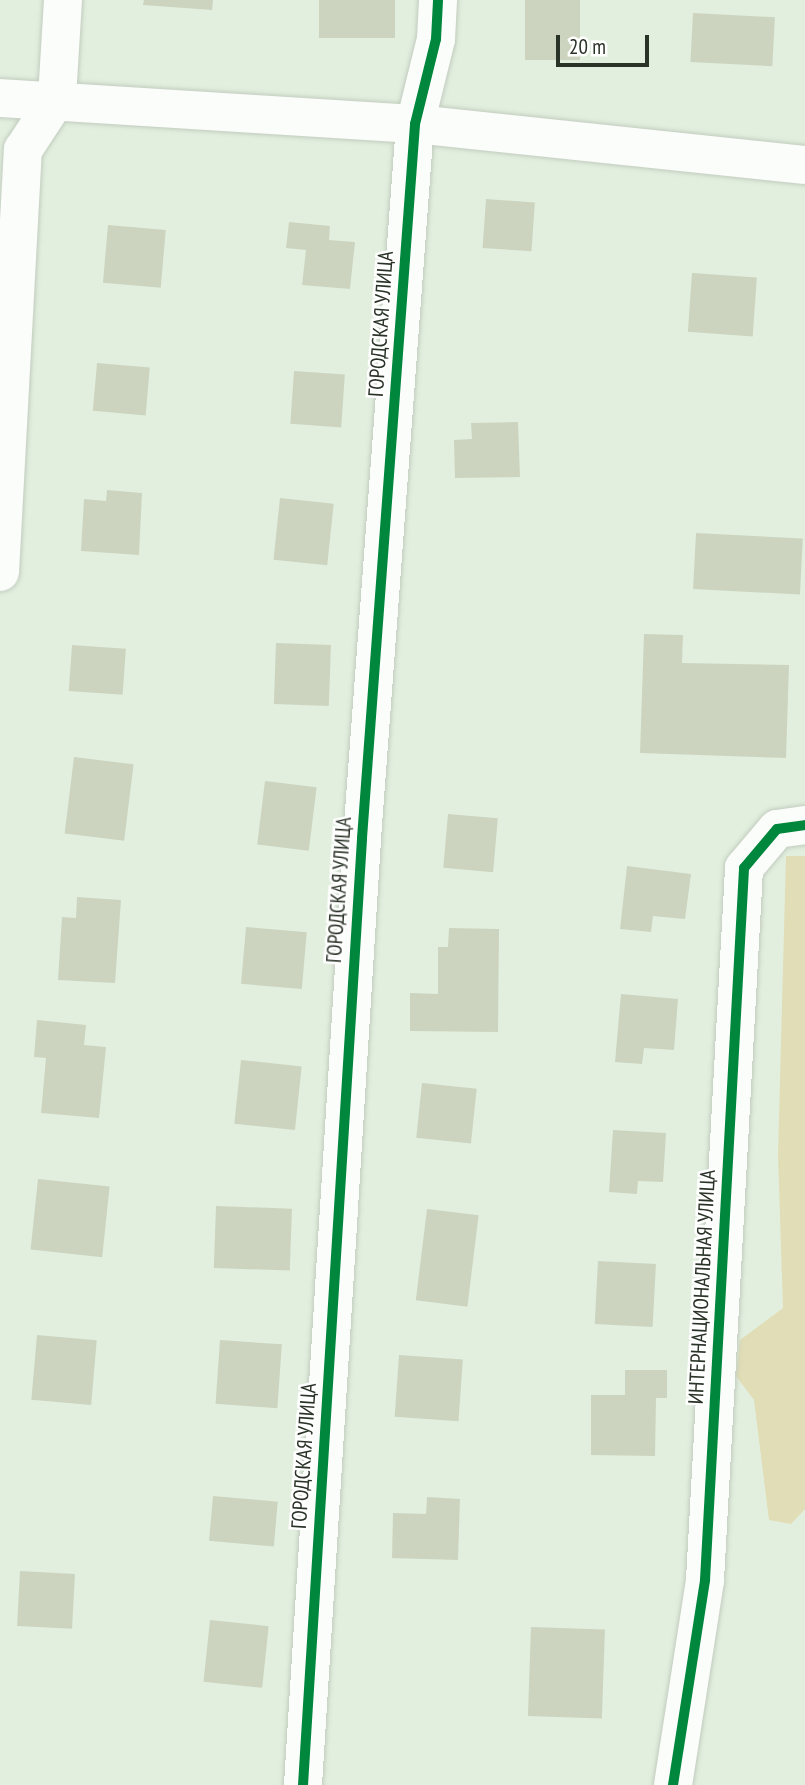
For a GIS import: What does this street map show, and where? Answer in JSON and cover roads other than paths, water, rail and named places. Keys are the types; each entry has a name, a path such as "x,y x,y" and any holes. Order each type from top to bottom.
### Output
{"street":[{"path":"0,572 23,150 57,98 63,0"},
{"name":"ГОРОДСКАЯ УЛИЦА","path":"303,1785 363,824 415,124 436,39 438,0"},
{"path":"0,98 57,98 415,124 805,165"},
{"name":"ИНТЕРНАЦИОНАЛЬНАЯ УЛИЦА","path":"673,1785 705,1580 744,868 777,829 805,825"}]}
